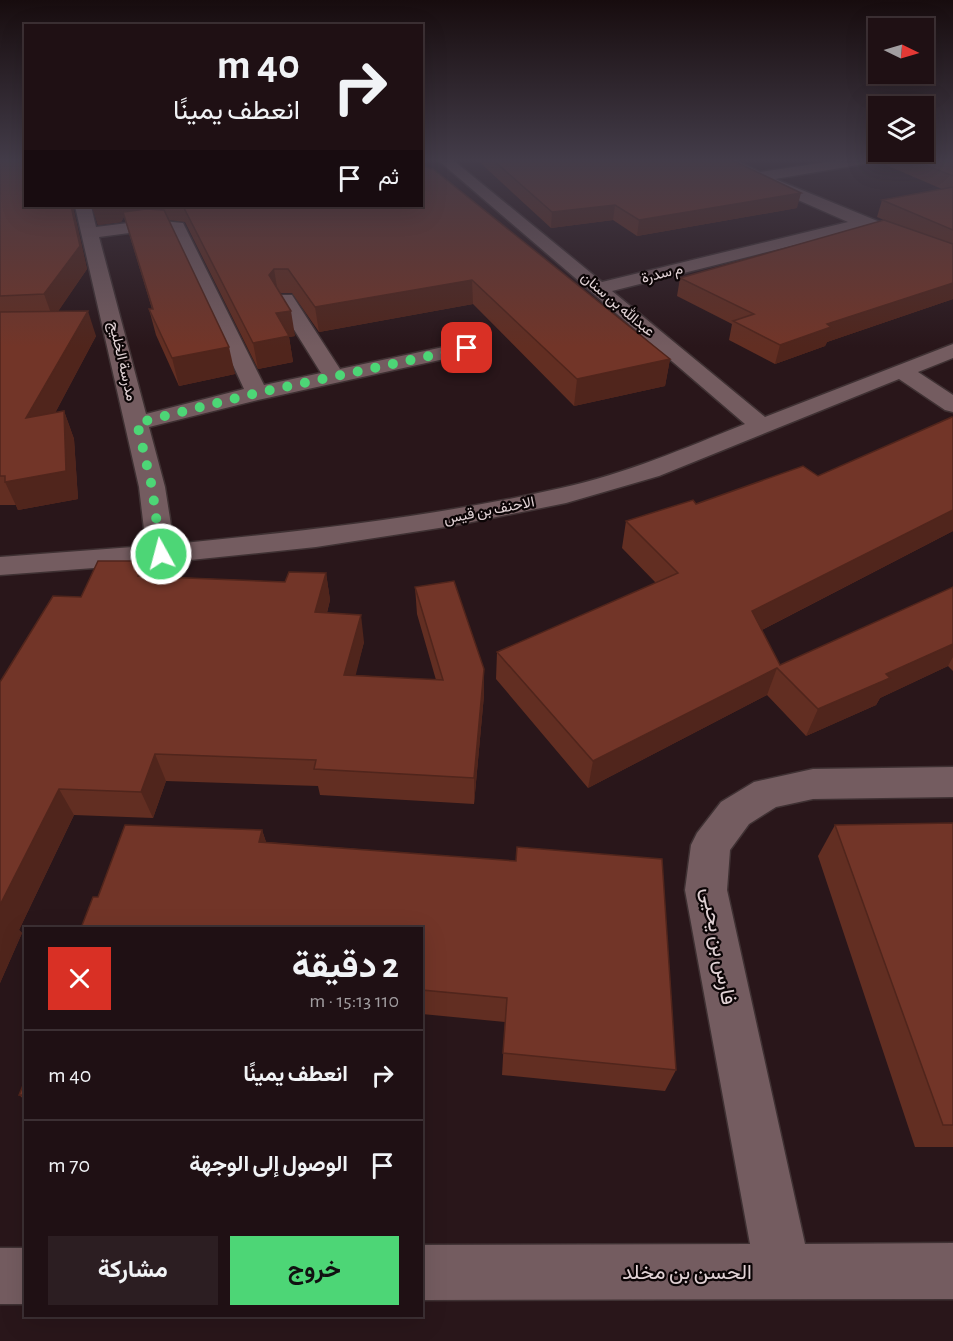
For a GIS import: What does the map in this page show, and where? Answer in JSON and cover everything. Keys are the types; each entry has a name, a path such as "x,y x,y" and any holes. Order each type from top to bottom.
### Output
{"street":[{"name":"مدرسة الخليج","path":"87,223 152,487 161,554"},
{"name":"عبدالله بن سنان","path":"520,223 763,426"},
{"name":"م سدرة","path":"600,288 864,223"},
{"path":"864,223 953,258"},
{"path":"90,233 152,225 177,227 257,393"},
{"path":"285,299 334,376"},
{"path":"91,326 114,325"},
{"path":"137,423 257,393 467,348"},
{"name":"الاحنف بن قيس","path":"0,566 161,554 316,538 452,519 566,495 650,471 953,350"},
{"path":"902,371 953,405"},
{"name":"فارس بن يحيى","path":"783,1271 706,890 711,845 735,813 767,793 813,784 953,782"},
{"name":"الحسن بن مخلد","path":"423,1273 953,1270"},
{"path":"0,1276 24,1276"}],"building":[{"path":"0,223 75,223 80,246 44,294 0,296"},
{"path":"126,223 170,223 229,347 172,358 149,309 153,309"},
{"path":"191,223 500,223 670,359 577,379 472,280 315,307 288,269 274,269 269,275 291,311 276,313 289,336 253,343"},
{"path":"875,223 891,223 953,244 953,283 827,324 831,327 780,345 733,321 754,314 680,278"},
{"path":"935,223 953,223 953,230"},
{"path":"88,311 26,418 64,411 66,471 5,482 5,476 0,476 0,312"},
{"path":"952,417 953,510 752,611 780,665 953,587 953,644 886,674 890,678 818,709 777,668 593,761 497,652 678,573 626,521 693,500 696,504 803,466 818,476"},
{"path":"98,561 145,561 138,576 285,582 289,572 326,573 315,612 361,615 344,675 443,680 415,587 454,581 484,669 474,778 314,769 316,760 155,754 141,792 59,789 0,905 0,682 53,596 81,597"},
{"path":"953,823 953,1125 943,1125 835,825"},
{"path":"125,825 262,830 259,842 516,861 517,847 662,859 676,1070 503,1053 507,998 423,990 423,927 81,927 93,897 98,897"},
{"path":"24,1083 24,1095 19,1095"}],"route":[{"path":"161,554 152,487 137,423 257,393 467,348"}]}
